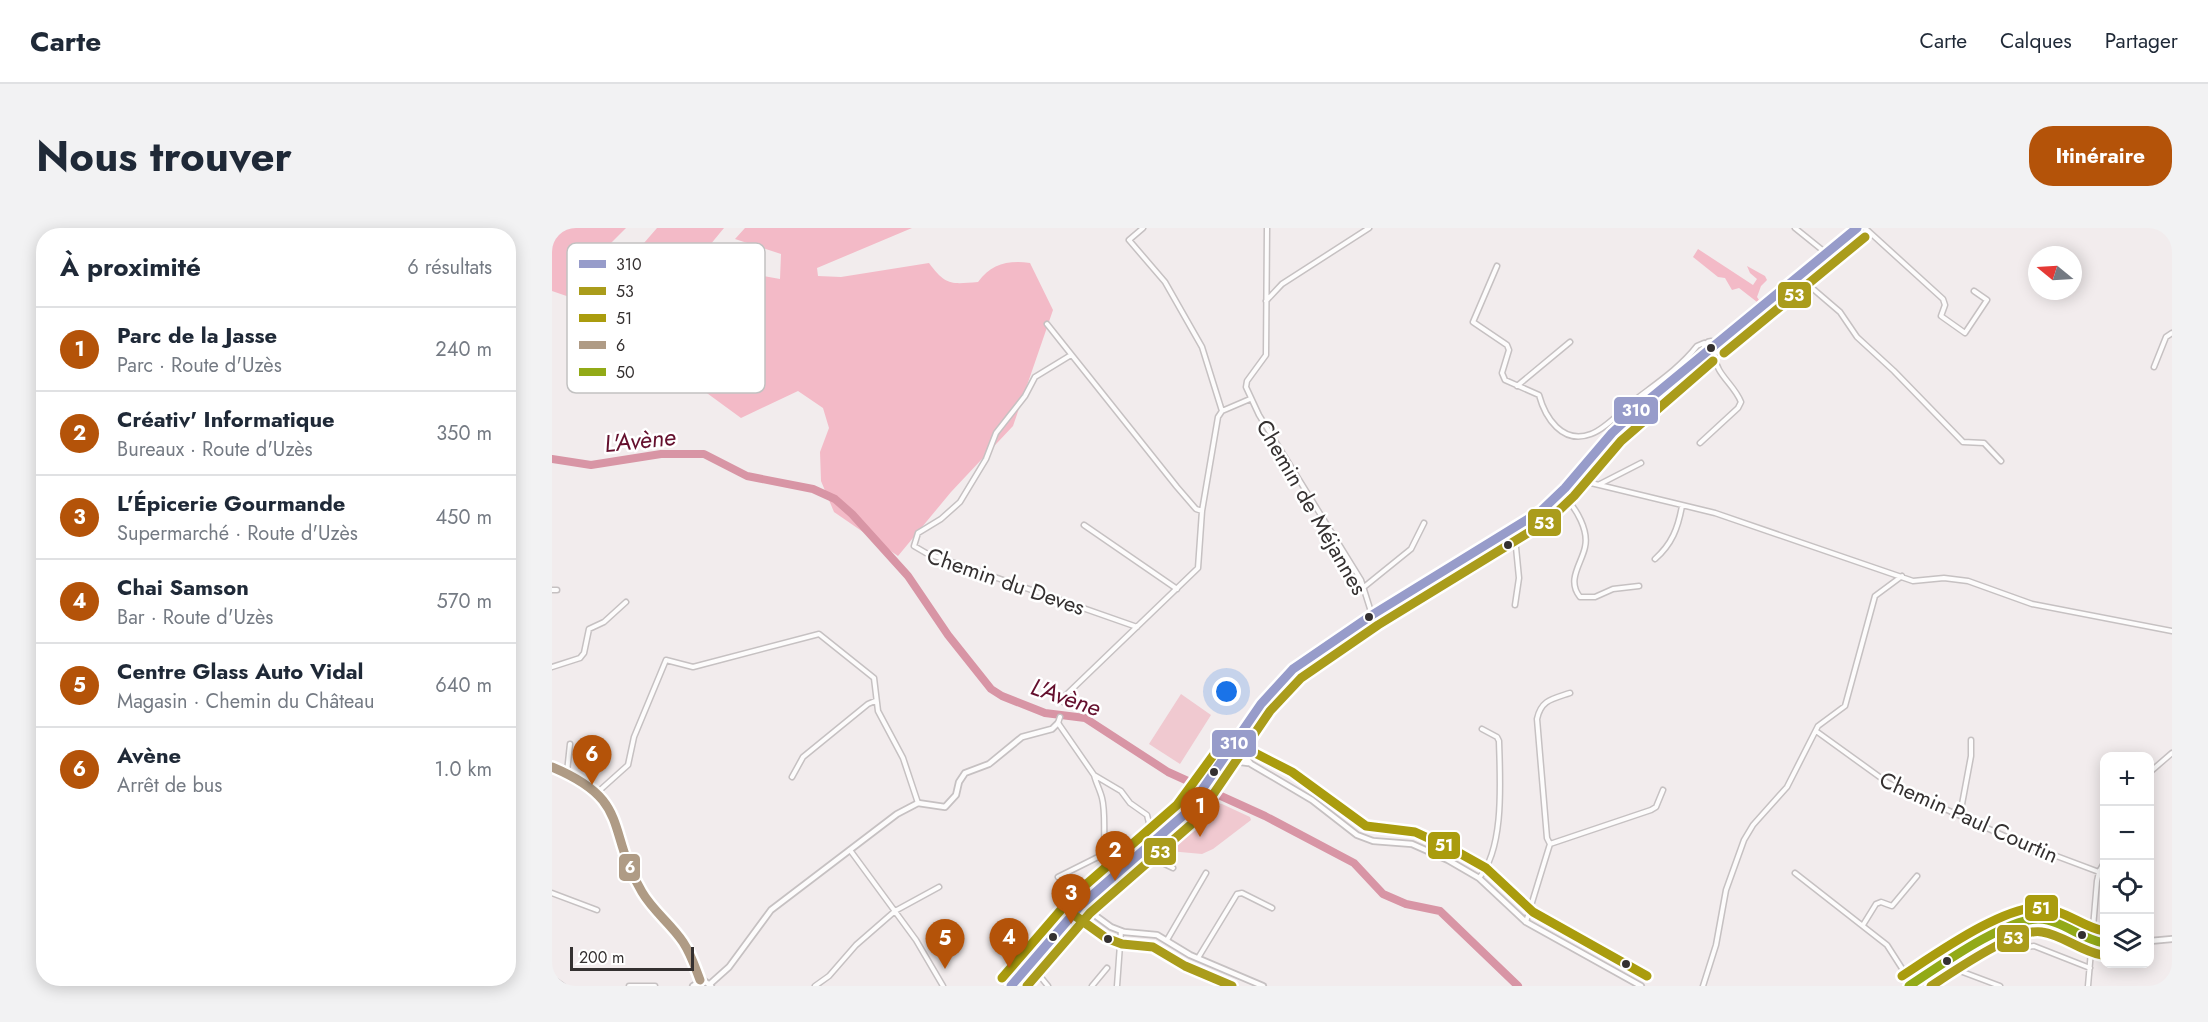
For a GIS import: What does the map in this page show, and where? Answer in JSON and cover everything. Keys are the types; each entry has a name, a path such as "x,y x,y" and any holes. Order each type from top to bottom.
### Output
{"main road":[{"path":"1011,986 1081,905 1161,837 1198,799 1270,691 1293,669 1372,615 1510,532 1553,500 1612,433 1705,352 1857,228"}],"street":[{"path":"1063,702 1066,695 1200,565 1202,511 1222,411 1202,347 1165,282 1128,240 1143,228"},
{"path":"1222,411 1250,399 1247,381 1266,355 1267,228"},
{"path":"1266,301 1282,284 1369,228"},
{"path":"1795,228 1826,253"},
{"path":"1866,228 1943,299 1945,305 1941,316 1962,333 1967,332 1986,305 1987,297 1974,291"},
{"path":"1497,266 1473,322 1507,345 1509,350 1502,372 1505,380 1539,395 1547,418 1554,427 1571,434 1584,436 1598,430 1709,340 1716,344 1717,368 1738,393 1741,402 1738,408 1700,443"},
{"path":"1798,276 1840,312 1857,337 1894,371 1962,442 1984,443 2001,461"},
{"path":"1047,324 1177,487 1196,509 1202,511"},
{"path":"2154,367 2166,337 2172,333"},
{"path":"1517,386 1570,342"},
{"path":"1704,344 1705,352 1715,355"},
{"name":"Chemin du Deves","path":"1071,355 1035,377 1025,396 996,433 986,459 960,502 940,519 918,533 914,546 926,553 1137,627"},
{"name":"Chemin de Méjannes","path":"1250,399 1364,587 1372,615"},
{"path":"1600,485 1641,464"},
{"path":"1515,537 1528,532 1585,483 1600,485 1715,513 1781,533 1913,580 1944,578 1968,581 2032,604 2172,631"},
{"path":"1566,498 1575,508 1585,537 1586,546 1577,565 1574,579 1577,594 1580,597 1595,597 1613,589 1639,586"},
{"path":"1655,559 1667,548 1674,537 1682,506"},
{"path":"1364,587 1411,549 1424,523"},
{"path":"1084,525 1177,589"},
{"path":"1510,532 1515,537 1519,578 1515,605"},
{"path":"1703,986 1716,945 1726,890 1744,840 1753,825 1787,787 1818,726 1845,706 1875,596 1902,576"},
{"path":"552,667 580,658 584,653 589,629 604,622 626,602"},
{"path":"599,791 628,765 634,737 666,660 693,667 819,634 874,678 875,701 903,758 918,804"},
{"path":"1526,922 1550,844 1547,838 1537,719 1540,706 1547,700 1570,693"},
{"path":"792,777 802,757 868,704 875,701"},
{"path":"552,767 567,772 599,791 619,828 640,888 664,921 681,939 700,980 710,985 729,967 771,910 897,814 918,804 945,807 956,795 959,782 965,773 989,764 1022,737 1052,729 1059,720 1094,775 1102,798 1107,855 1110,872 1114,876"},
{"path":"1479,878 1498,830 1500,815 1499,741 1497,736 1482,729"},
{"name":"Chemin Paul Courtin","path":"1816,731 1888,783 2057,858 2099,872"},
{"path":"1960,815 1971,756 1971,740"},
{"path":"567,772 570,744"},
{"path":"1234,744 1251,764 1295,789 1361,838 1423,848 1479,878 1526,922 1641,986"},
{"path":"2154,769 2172,753"},
{"path":"1225,760 1251,764"},
{"path":"1094,775 1121,791 1130,803 1147,815 1150,826 1149,847"},
{"path":"1550,844 1651,810 1656,807 1663,790"},
{"path":"1150,826 1161,837"},
{"path":"850,850 916,940 943,986"},
{"path":"1142,853 1173,868"},
{"path":"1058,877 1098,857 1107,855"},
{"path":"2088,986 2099,872"},
{"path":"1167,940 1206,873"},
{"path":"1795,873 1863,925 1895,954 1900,970 1911,985 1991,935 2016,922 2033,918 2052,921 2092,941 2100,942"},
{"path":"1863,925 1876,904 1881,902 1892,906 1917,876"},
{"path":"815,986 829,976 856,945 895,911 939,887"},
{"path":"552,893 597,910"},
{"path":"1198,958 1237,894 1242,893 1272,908"},
{"path":"1081,905 1111,927 1121,931 1153,933 1198,958 1263,986"},
{"path":"1117,986 1121,931"},
{"path":"2154,941 2172,939"},
{"path":"2027,947 2034,946 2090,968"},
{"path":"1030,964 1048,986"},
{"path":"1944,965 2000,986"},
{"path":"1092,986 1107,968"},
{"path":"552,978 562,986"},
{"path":"693,986 700,980"},
{"path":"629,986 655,986"}],"shaded area":[{"path":"552,228 626,228 611,243 567,243 567,296 552,291"},
{"path":"657,228 724,228 712,243 644,243"},
{"path":"745,228 912,228 817,268 818,276 841,277 929,263 945,280 969,283 978,282 994,267 1014,262 1030,263 1053,310 1013,426 951,492 898,556 834,512 821,481 820,452 829,428 823,408 798,391 741,418 707,393 765,393 765,276 780,279 781,254 765,249 765,243 747,243 735,239"},
{"path":"1698,249 1753,285 1757,279 1750,273 1747,266 1765,276 1767,280 1761,286 1757,297 1759,300 1757,302 1739,288 1732,290 1725,278 1718,277 1693,257"},
{"path":"1181,694 1211,715 1180,764 1149,744"},
{"path":"1203,801 1222,804 1250,817 1251,820 1213,849 1202,854 1158,850 1197,812"}],"waterway":[{"name":"L'Avène","path":"552,459 591,465 661,454 704,454 747,476 813,489 835,499 852,514 908,576 948,635 991,689 1002,696 1045,713 1085,718 1168,772 1265,816 1354,863 1383,894 1406,904 1440,911 1518,986"}],"transit line":[{"name":"310","path":"1011,986 1081,905 1186,813 1261,704 1293,669 1372,615 1541,511 1565,488 1612,433 1641,406 1857,228"},
{"name":"53","path":"1724,353 1865,237"},
{"name":"53","path":"1027,986 1090,913 1195,821 1270,711 1301,678 1378,625 1549,520 1574,496 1621,441 1713,361"},
{"name":"51","path":"1227,748 1255,753 1292,772 1366,826 1415,832 1454,850 1486,868 1533,912 1647,976"},
{"name":"51","path":"1002,978 1073,896 1177,805 1215,753"},
{"name":"6","path":"552,767 578,780 595,792 606,805 614,819 631,870 642,892 683,942 700,980"},
{"name":"51","path":"1902,976 1971,932 2011,913 2029,908 2052,910 2100,930"},
{"name":"53","path":"1074,915 1106,938 1122,944 1153,947 1185,966 1232,986"},
{"name":"50","path":"1909,986 1972,945 2009,926 2025,921 2047,920 2100,942"},
{"name":"53","path":"1931,986 1985,952 2017,936 2031,932 2050,934 2100,954"}],"place":[{"name":"Avène","path":"592,785"},
{"name":"Parc de la Jasse","path":"1200,837"},
{"name":"Créativ' Informatique","path":"1115,881"},
{"name":"L'Épicerie Gourmande","path":"1071,924"},
{"name":"Chai Samson","path":"1009,968"},
{"name":"Centre Glass Auto Vidal","path":"945,969"}]}
